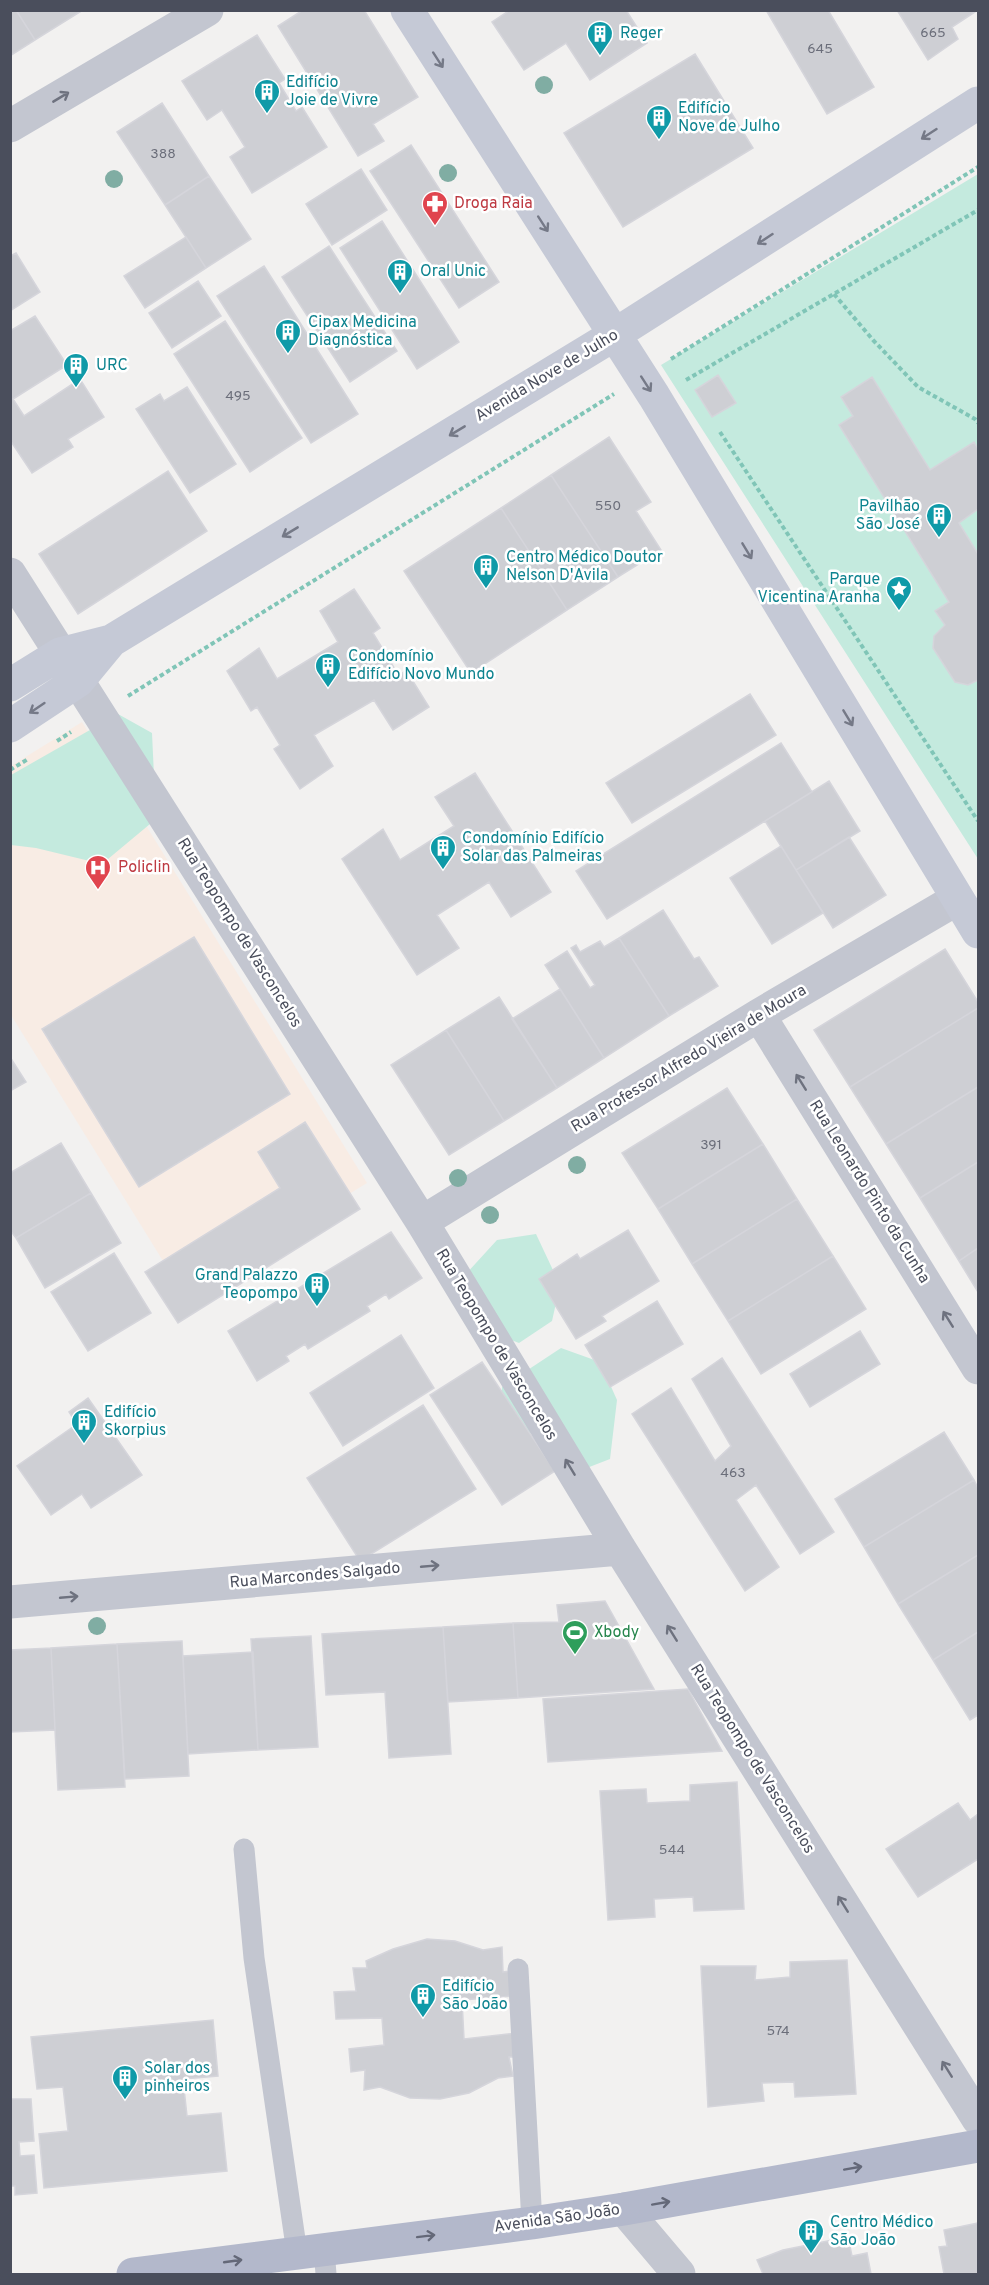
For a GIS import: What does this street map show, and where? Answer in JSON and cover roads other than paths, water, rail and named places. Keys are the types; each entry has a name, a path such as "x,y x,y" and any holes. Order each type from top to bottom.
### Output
{"main road":[{"path":"407,10 641,377 978,932"},
{"name":"Avenida Nove de Julho","path":"10,685 60,654 111,641 614,335 978,103"},
{"name":"Avenida Nove de Julho","path":"10,726 78,681 111,641"},
{"name":"Avenida São João","path":"133,2274 316,2259 624,2209 978,2146"}],"street":[{"path":"10,126 207,10"},
{"name":"Rua Teopompo de Vasconcelos","path":"10,574 422,1222 620,1550 978,2119"},
{"name":"Rua Professor Alfredo Vieira de Moura","path":"422,1222 759,1015 957,899"},
{"name":"Rua Leonardo Pinto da Cunha","path":"759,1015 978,1368"},
{"name":"Rua Marcondes Salgado","path":"10,1602 620,1550"},
{"path":"624,2209 679,2274"}],"lane":[{"path":"244,1850 254,1959 316,2259"},
{"path":"518,1969 532,2223"}],"place":[{"name":"Reger","path":"600,57"},
{"name":"Edifício Joie de Vivre","path":"267,115"},
{"name":"Edifício Nove de Julho","path":"659,141"},
{"name":"Droga Raia","path":"435,227"},
{"name":"Oral Unic","path":"400,295"},
{"name":"Cipax Medicina Diagnóstica","path":"288,355"},
{"name":"URC","path":"76,389"},
{"name":"Pavilhão São José","path":"939,539"},
{"name":"Centro Médico Doutor Nelson D'Avila","path":"486,590"},
{"name":"Parque Vicentina Aranha","path":"899,612"},
{"name":"Condomínio Edifício Novo Mundo","path":"328,689"},
{"name":"Condomínio Edifício Solar das Palmeiras","path":"443,871"},
{"name":"Policlin","path":"98,891"},
{"name":"Grand Palazzo Teopompo","path":"317,1308"},
{"name":"Edifício Skorpius","path":"84,1445"},
{"name":"Xbody","path":"575,1656"},
{"name":"Edifício São João","path":"423,2019"},
{"name":"Solar dos pinheiros","path":"125,2101"},
{"name":"Centro Médico São João","path":"811,2255"}]}
